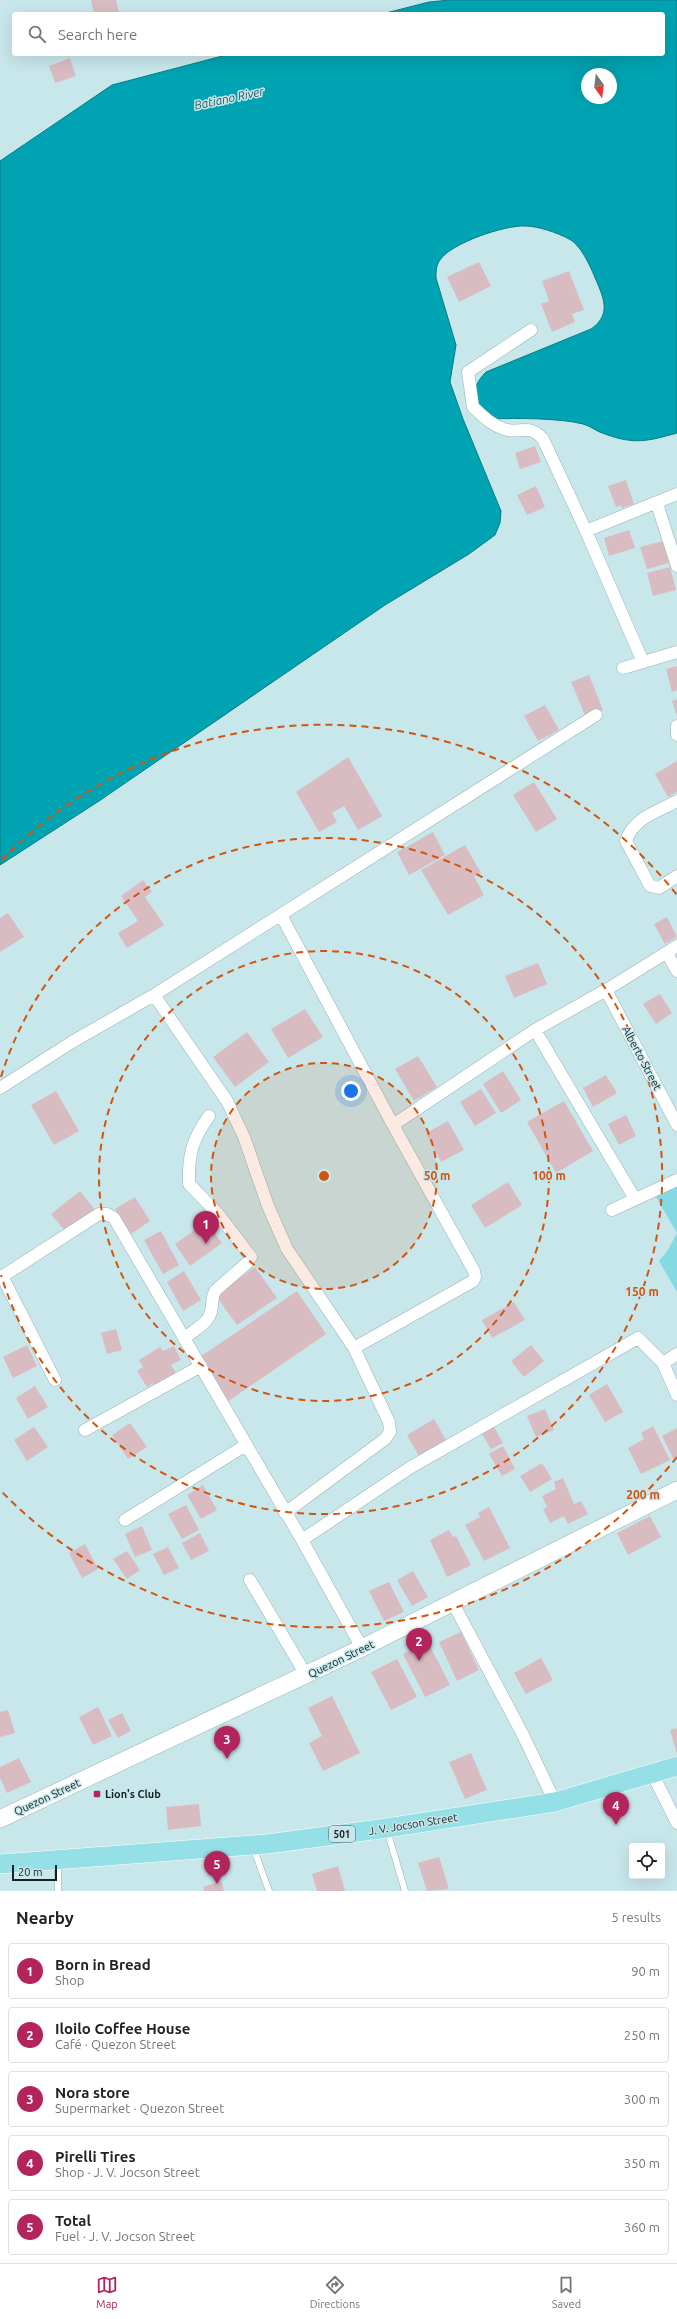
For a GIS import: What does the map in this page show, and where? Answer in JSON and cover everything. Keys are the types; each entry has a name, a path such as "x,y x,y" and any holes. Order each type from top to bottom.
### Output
{"main road":[{"name":"Quezon Street","path":"1,1821 362,1648 677,1490"},
{"name":"J. V. Jocson Street","path":"0,1864 58,1861 253,1845 387,1828 555,1802 677,1766"}],"street":[{"path":"531,330 468,372 473,408 486,419 505,430 526,429 536,431 543,440 586,531 643,662"},
{"path":"586,531 657,504 677,494"},
{"path":"657,504 677,566"},
{"path":"623,668 677,652"},
{"path":"0,1088 72,1042 154,995 282,915 596,715"},
{"path":"677,801 638,821 630,830 626,841 650,886 659,888 677,876"},
{"path":"282,915 392,1125 474,1271 475,1277 473,1281 354,1348"},
{"path":"392,1125 535,1030 606,990 672,950 677,972"},
{"name":"Alberto Street","path":"606,990 677,1125"},
{"path":"154,995 227,1100 244,1136 268,1206 287,1249 354,1348 389,1422 390,1432 385,1439 285,1513"},
{"path":"535,1030 635,1199"},
{"path":"184,1339 204,1324 211,1312 212,1295 216,1290 248,1262 251,1257 218,1214 189,1184 188,1160 197,1133 209,1116"},
{"path":"612,1210 677,1180"},
{"path":"55,1380 1,1277 100,1214 107,1214 114,1218 201,1366 302,1540 362,1648"},
{"path":"302,1540 411,1467 638,1338 663,1363 677,1395"},
{"path":"663,1363 677,1354"},
{"path":"85,1430 201,1366"},
{"path":"125,1520 246,1445"},
{"path":"250,1580 306,1675"},
{"path":"453,1603 522,1733 555,1802"},
{"path":"652,1773 677,1823"}],"lane":[{"path":"387,1828 405,1891"},
{"path":"253,1845 269,1891"},
{"path":"58,1861 58,1891"}],"shaded area":[{"path":"677,1187 677,1233 656,1197"},
{"path":"677,1233 677,1292 659,1261 668,1250"}],"water":[{"name":"Batiano River","path":"450,0 677,0 677,433 649,440 633,441 602,433 586,425 573,422 537,419 491,419 481,408 475,397 477,385 486,372 591,329 597,324 603,315 603,299 591,268 579,247 569,239 554,232 530,226 516,226 479,236 455,247 440,260 436,273 436,278 456,345 450,382 463,419 501,511 500,523 495,535 469,554 385,605 99,801 0,865 0,161 112,85 222,56 665,56 665,12 390,12 429,2"}],"building":[{"path":"91,0 116,0 119,12 94,12"},
{"path":"70,58 76,76 55,83 49,66"},
{"path":"479,262 491,286 459,302 447,277"},
{"path":"569,271 584,310 572,314 575,322 552,332 541,304 549,301 542,281"},
{"path":"535,446 541,462 520,469 515,453"},
{"path":"626,480 634,504 622,508 621,505 616,507 608,486"},
{"path":"536,486 545,507 527,515 517,495"},
{"path":"629,530 635,548 609,556 604,538"},
{"path":"663,541 669,563 647,569 640,547"},
{"path":"670,567 676,590 653,596 647,573"},
{"path":"677,666 677,690 672,692 666,669"},
{"path":"589,675 603,710 586,717 571,682"},
{"path":"677,699 677,716 672,701"},
{"path":"545,705 559,730 538,741 524,716"},
{"path":"348,757 382,816 358,830 344,806 332,813 337,822 319,832 296,792"},
{"path":"677,761 677,792 668,797 655,774"},
{"path":"534,782 557,819 536,832 513,795"},
{"path":"433,832 445,855 409,875 397,852"},
{"path":"465,845 481,873 474,876 484,895 448,915 421,870"},
{"path":"143,880 152,892 145,897 164,925 127,948 118,933 138,921 121,896"},
{"path":"8,913 24,937 0,952 0,918"},
{"path":"667,917 677,937 665,944 654,924"},
{"path":"538,963 547,984 514,998 505,976"},
{"path":"660,994 672,1013 656,1024 643,1004"},
{"path":"305,1009 323,1037 288,1058 271,1029"},
{"path":"247,1032 269,1062 235,1087 213,1057"},
{"path":"418,1056 437,1087 414,1101 395,1069"},
{"path":"503,1071 521,1100 501,1113 483,1084"},
{"path":"606,1075 617,1093 593,1107 583,1088"},
{"path":"481,1089 496,1113 475,1126 460,1102"},
{"path":"56,1091 79,1131 54,1145 31,1105"},
{"path":"564,1101 593,1151 556,1173 527,1122"},
{"path":"626,1115 636,1136 619,1145 608,1124"},
{"path":"448,1121 464,1150 441,1162 426,1133"},
{"path":"508,1182 522,1205 485,1228 471,1205"},
{"path":"80,1191 95,1210 66,1232 51,1214"},
{"path":"135,1197 150,1221 131,1234 115,1209"},
{"path":"206,1222 222,1243 190,1266 175,1244"},
{"path":"161,1231 179,1265 163,1274 144,1240"},
{"path":"255,1267 277,1298 237,1325 215,1295"},
{"path":"184,1271 201,1300 183,1311 167,1282"},
{"path":"297,1291 326,1334 227,1402 197,1359"},
{"path":"514,1302 525,1320 492,1338 482,1320"},
{"path":"116,1329 122,1350 107,1354 101,1333"},
{"path":"27,1345 37,1366 13,1378 3,1357"},
{"path":"531,1345 544,1361 524,1377 511,1361"},
{"path":"174,1346 181,1360 171,1365 176,1373 155,1386 153,1383 147,1387 137,1371 143,1367 139,1360 160,1347 163,1351"},
{"path":"607,1384 623,1412 605,1422 589,1395"},
{"path":"35,1386 48,1407 28,1419 16,1398"},
{"path":"545,1409 554,1430 536,1437 527,1416"},
{"path":"434,1419 446,1440 419,1456 407,1435"},
{"path":"130,1423 147,1447 128,1459 112,1435"},
{"path":"653,1426 670,1460 641,1474 628,1448 644,1439 641,1433"},
{"path":"34,1427 48,1447 27,1461 14,1440"},
{"path":"494,1427 503,1443 491,1449 482,1434"},
{"path":"677,1428 677,1458 674,1460 662,1436"},
{"path":"503,1446 515,1469 502,1476 489,1454"},
{"path":"542,1463 552,1479 530,1492 520,1476"},
{"path":"563,1478 574,1504 581,1501 588,1514 568,1524 564,1516 550,1523 543,1509 547,1507 542,1496 556,1489 554,1482"},
{"path":"203,1485 217,1510 201,1519 187,1495"},
{"path":"186,1505 199,1530 182,1539 168,1514"},
{"path":"489,1507 510,1548 484,1561 465,1525 480,1517 478,1513"},
{"path":"650,1516 661,1537 628,1555 617,1533"},
{"path":"142,1526 152,1550 135,1557 125,1534"},
{"path":"449,1530 453,1537 456,1536 471,1565 447,1577 430,1540"},
{"path":"200,1533 209,1551 191,1560 182,1543"},
{"path":"85,1544 98,1569 82,1578 69,1553"},
{"path":"168,1547 179,1568 164,1575 153,1554"},
{"path":"127,1551 140,1570 127,1579 113,1559"},
{"path":"413,1571 428,1597 412,1606 397,1580"},
{"path":"389,1582 404,1612 384,1621 369,1591"},
{"path":"461,1632 479,1670 457,1681 439,1642"},
{"path":"428,1642 450,1685 425,1697 403,1654"},
{"path":"541,1658 553,1680 526,1694 514,1673"},
{"path":"397,1659 417,1697 391,1710 371,1672"},
{"path":"332,1696 360,1753 323,1771 309,1743 322,1736 308,1708"},
{"path":"98,1707 112,1736 93,1745 79,1717"},
{"path":"8,1710 15,1733 0,1737 0,1712"},
{"path":"122,1713 131,1731 118,1738 108,1720"},
{"path":"677,1728 677,1754 670,1730"},
{"path":"471,1753 487,1790 465,1799 449,1762"},
{"path":"19,1758 31,1782 7,1793 0,1778 0,1767"},
{"path":"199,1804 201,1826 168,1830 166,1807"},
{"path":"439,1857 449,1889 427,1891 418,1863"},
{"path":"338,1866 345,1891 317,1891 312,1874"},
{"path":"221,1881 224,1891 204,1891 203,1887"}],"place":[{"name":"Born in Bread","path":"206,1244"},
{"name":"Iloilo Coffee House","path":"419,1661"},
{"name":"Nora store","path":"227,1759"},
{"name":"Lion's Club","path":"97,1794"},
{"name":"Pirelli Tires","path":"616,1825"},
{"name":"Total","path":"217,1884"}]}
